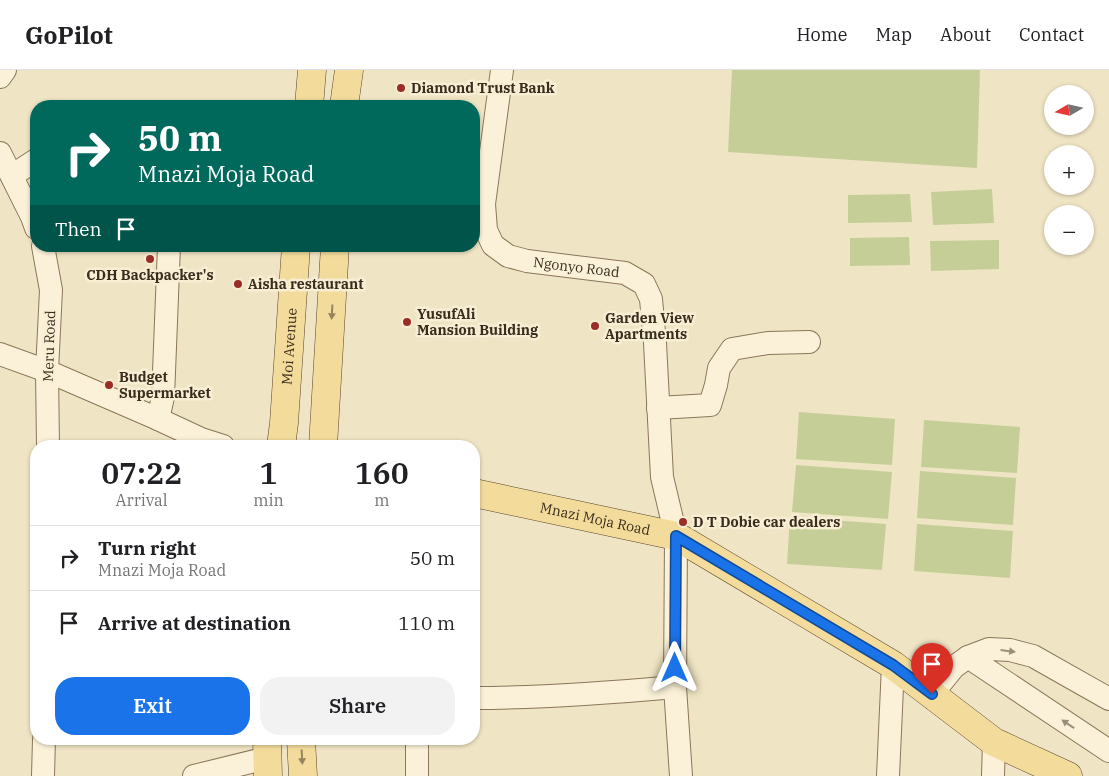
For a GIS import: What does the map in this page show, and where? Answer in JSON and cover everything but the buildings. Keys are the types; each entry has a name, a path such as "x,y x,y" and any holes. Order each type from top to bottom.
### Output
{"main road":[{"path":"309,100 312,70"},
{"path":"346,100 349,70"},
{"name":"Moi Avenue","path":"282,435 296,252"},
{"path":"282,435 324,436 335,252"},
{"name":"Mnazi Moja Road","path":"480,494 676,536 893,665 994,742 1068,776"},
{"path":"301,745 303,776"}],"street":[{"path":"0,77 5,70"},
{"name":"Ngonyo Road","path":"502,70 484,204 486,230 493,245 508,256 527,261 625,273 644,284 651,299 662,477 676,536 675,687 681,776"},
{"path":"0,153 30,213"},
{"path":"14,180 16,173 30,164"},
{"name":"Meru Road","path":"44,252 51,290 47,370 48,440"},
{"path":"158,419 163,397 169,252"},
{"path":"658,408 710,405 719,368 732,349 768,344 808,342"},
{"path":"0,354 47,370 204,440"},
{"path":"932,694 954,668 968,656 990,649 1010,650 1033,656 1109,699"},
{"path":"968,656 1109,751"},
{"path":"888,776 893,665"},
{"path":"480,698 592,694 675,687"},
{"path":"993,776 994,742"},
{"path":"43,776 44,745"},
{"path":"417,745 417,776"},
{"path":"194,776 267,758"}],"green space":[{"path":"732,70 980,70 977,168 728,152"},
{"path":"992,189 994,223 933,225 931,192"},
{"path":"910,194 912,222 848,223 848,195"},
{"path":"909,237 910,265 850,266 850,238"},
{"path":"999,240 999,269 931,271 930,241"},
{"path":"799,412 895,419 892,465 796,459"},
{"path":"924,420 1020,427 1017,473 921,467"},
{"path":"796,465 892,472 888,519 792,512"},
{"path":"920,471 1016,478 1013,525 917,518"},
{"path":"790,517 886,524 882,570 787,564"},
{"path":"917,524 1013,531 1010,578 914,571"}],"place":[{"name":"Diamond Trust Bank","path":"401,88"},
{"name":"CDH Backpacker's","path":"150,259"},
{"name":"Aisha restaurant","path":"238,284"},
{"name":"YusufAli Mansion Building","path":"407,322"},
{"name":"Garden View Apartments","path":"595,326"},
{"name":"Budget Supermarket","path":"109,385"},
{"name":"D T Dobie car dealers","path":"683,522"}],"route":[{"path":"675,668 676,536 893,665 932,694"}]}
